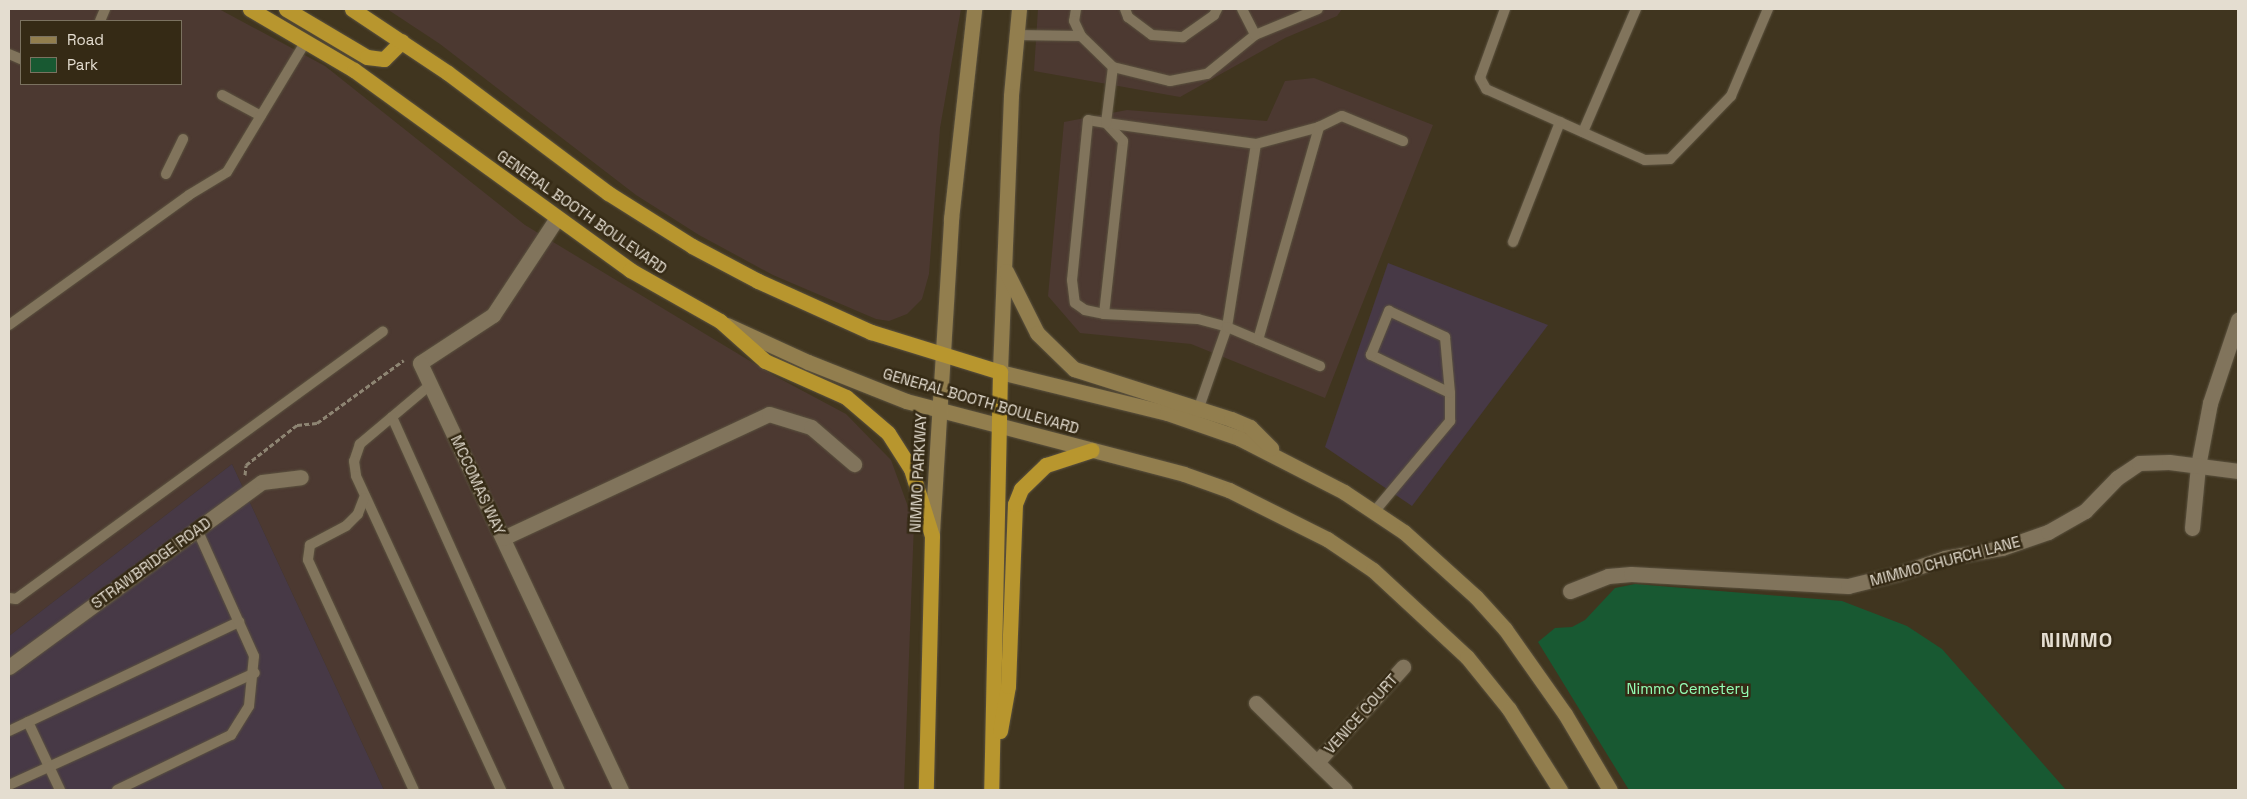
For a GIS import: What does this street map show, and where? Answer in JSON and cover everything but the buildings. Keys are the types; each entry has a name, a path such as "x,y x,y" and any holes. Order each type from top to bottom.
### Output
{"highway":[{"name":"GENERAL BOOTH BOULEVARD","path":"250,9 354,70 630,270 720,322"},
{"path":"286,9 367,57 384,59 402,41"},
{"name":"GENERAL BOOTH BOULEVARD","path":"352,9 402,41 608,193 692,246 818,310 942,356 1000,372"},
{"path":"720,322 765,361 846,397 888,432 911,470 932,536"},
{"path":"991,790 1000,372"},
{"path":"992,772 1008,686 1015,504 1021,489 1046,465 1092,450"},
{"name":"NIMMO PARKWAY","path":"926,790 932,536"}],"main road":[{"name":"NIMMO PARKWAY","path":"932,536 942,356 961,105 974,9"},
{"path":"1000,372 1015,35 1019,9"},
{"path":"1004,267 1037,333 1074,369 1092,377 1198,406 1250,427 1282,458"},
{"name":"GENERAL BOOTH BOULEVARD","path":"720,322 851,380 999,428 1158,466 1229,490 1285,516 1373,570 1467,657 1514,716 1560,790"},
{"name":"GENERAL BOOTH BOULEVARD","path":"1000,372 1195,422 1282,458 1374,512 1438,561 1505,629 1565,714 1610,790"}],"street":[{"name":"MCCOMAS WAY","path":"557,218 493,315 420,363 621,790"},
{"path":"2192,528 2198,466 2216,379 2238,320"},
{"path":"503,538 769,414 811,427 854,464"},
{"name":"MIMMO CHURCH LANE","path":"1570,591 1608,576 1631,574 1848,586 1900,574 1946,558 2002,548 2048,532 2085,511 2117,478 2139,463 2198,466 2238,471"},
{"name":"STRAWBRIDGE ROAD","path":"9,667 262,482 301,477"},
{"name":"VENICE COURT","path":"1318,761 1403,668"},
{"path":"1256,703 1318,761 1345,790"}],"lane":[{"path":"1076,9 1074,21 1081,36 1113,67 1170,81 1207,74 1255,35 1318,9"},
{"path":"1125,9 1128,17 1152,35 1184,37 1214,14 1217,9"},
{"path":"1242,9 1255,35"},
{"path":"1505,9 1480,78 1486,89 1645,160 1670,159 1731,96 1768,9"},
{"path":"1583,132 1636,9"},
{"path":"1015,35 1081,36"},
{"path":"9,325 189,195 227,172 306,41"},
{"path":"1106,123 1113,67"},
{"path":"222,95 261,116"},
{"path":"1320,366 1227,327 1198,319 1104,314 1085,310 1075,303 1072,280 1088,120 1256,144 1318,127 1342,116 1403,141"},
{"path":"1513,242 1560,122"},
{"path":"1104,314 1123,141 1106,123"},
{"path":"1258,340 1318,127"},
{"path":"166,174 183,138"},
{"path":"1195,422 1198,406 1227,327 1256,144"},
{"path":"1374,512 1450,420 1450,394 1445,337 1389,311 1371,355 1450,394"},
{"path":"9,598 16,599 383,331"},
{"path":"430,384 360,444 356,453 356,476 364,498 501,790"},
{"path":"392,417 560,790"},
{"path":"364,498 358,514 346,526 310,545 308,560 414,790"},
{"path":"117,790 231,735 249,706 255,673 254,656 197,529"},
{"path":"9,731 239,622"},
{"path":"9,785 255,673"},
{"path":"28,722 60,790"}],"path":[{"path":"243,496 246,465 298,425 317,423 412,354"}],"shaded area":[{"path":"9,9 219,9 325,66 525,225 773,375 846,414 891,460 914,523 904,790 384,790 232,464 9,636"},
{"path":"387,9 961,9 940,128 929,274 922,299 907,314 889,321 876,319 773,275 699,235 636,195 440,44"},
{"path":"1038,9 1342,9 1337,16 1285,38 1180,97 1034,71"},
{"path":"1314,78 1433,125 1325,398 1191,344 1080,333 1048,296 1064,122 1127,110 1267,121 1285,81"},
{"path":"1388,263 1548,325 1412,506 1325,447"},
{"path":"232,464 384,790 9,790 9,636"}],"green space":[{"name":"Nimmo Cemetery","path":"1635,584 1842,601 1907,626 1942,649 2066,790 1629,790 1538,642 1555,628 1572,627 1585,620 1615,588"}],"district":[{"name":"NIMMO","path":"2077,640"}]}
